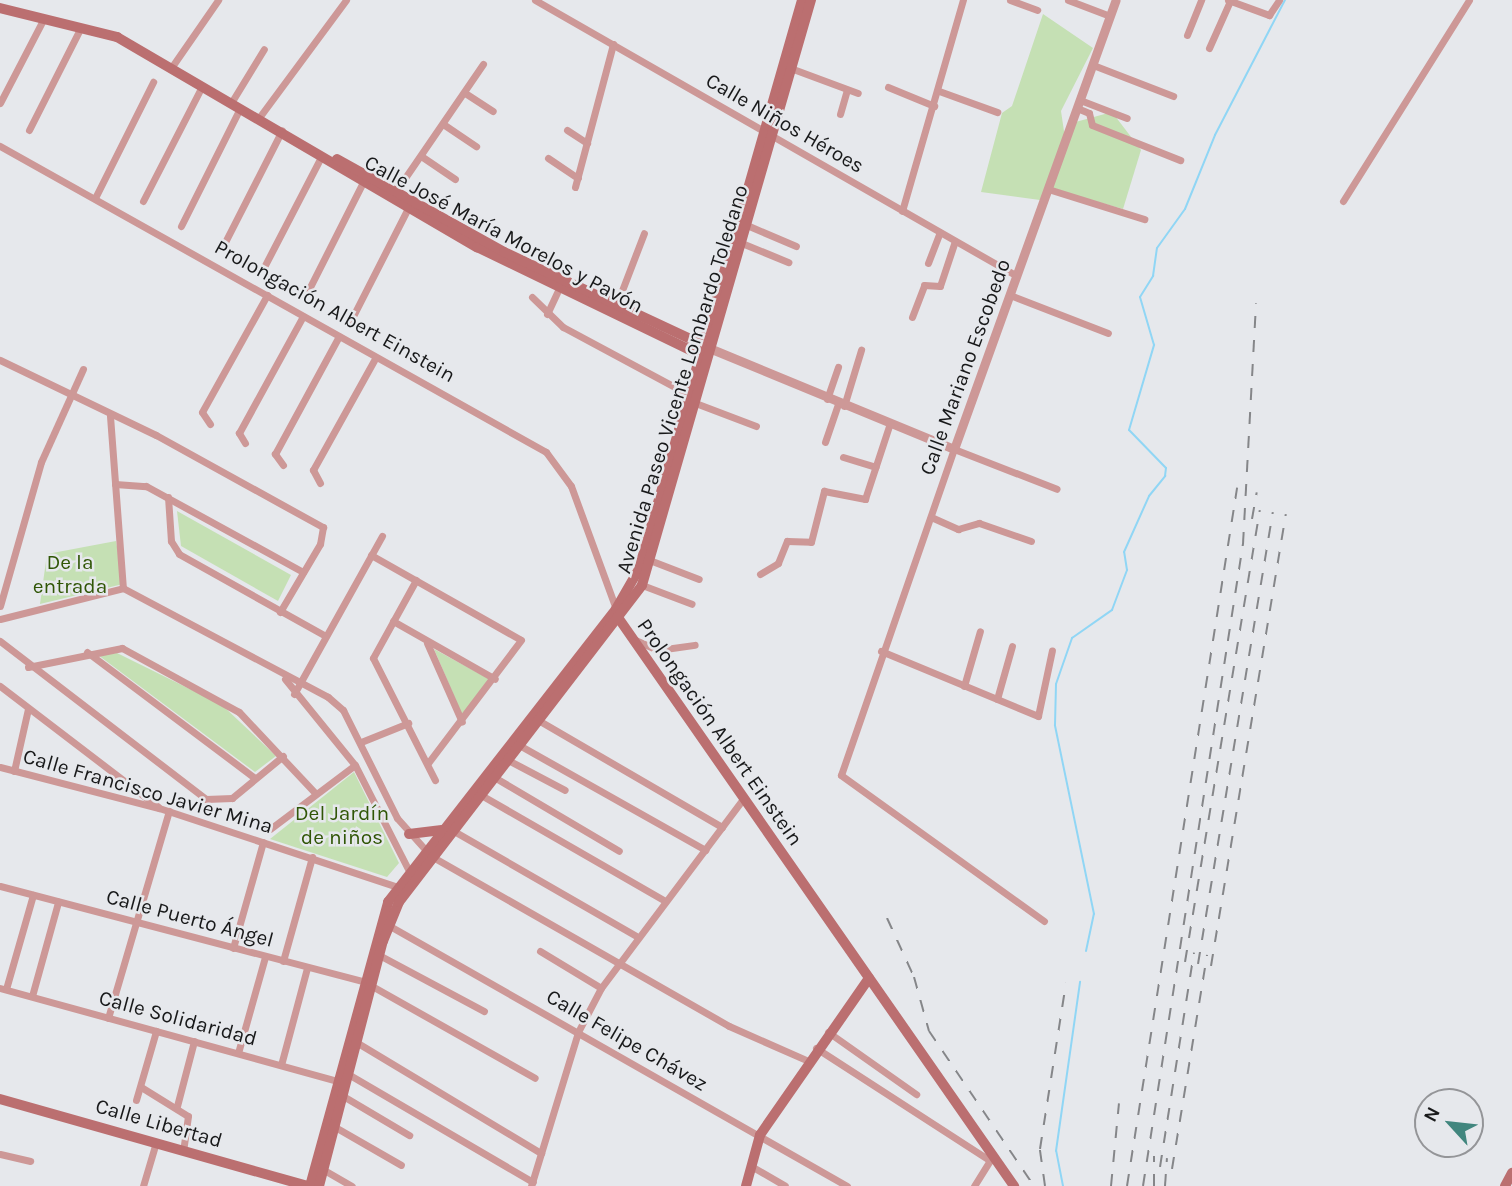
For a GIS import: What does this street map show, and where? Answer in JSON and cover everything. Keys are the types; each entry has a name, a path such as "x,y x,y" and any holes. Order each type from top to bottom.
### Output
{"main road":[{"name":"Avenida Paseo Vicente Lombardo Toledano","path":"447,830 481,795 538,720 619,622 642,584 652,561 698,404 803,0"},
{"name":"Avenida Paseo Vicente Lombardo Toledano","path":"319,1186 343,1096 344,1079 367,983 401,889 616,609 639,569 691,396 711,354 749,226 769,134 793,69 811,0"},
{"name":"Calle José María Morelos y Pavón","path":"0,8 117,37 235,106 396,191 580,296 711,354"},
{"name":"Calle José María Morelos y Pavón","path":"279,130 408,208 558,289 616,306 711,354"},
{"name":"Prolongación Albert Einstein","path":"616,609 619,622 630,638 1014,1186"},
{"path":"410,834 447,830"},
{"name":"Avenida Paseo Vicente Lombardo Toledano","path":"309,1186 356,1042 367,983 401,889"},
{"path":"746,1186 760,1135 806,1060 869,978"},
{"name":"Calle Libertad","path":"0,1099 309,1186"},
{"path":"1505,1186 1512,1174"}],"street":[{"path":"172,68 218,0"},
{"path":"258,118 346,0"},
{"name":"Calle Niños Héroes","path":"535,0 1017,276"},
{"path":"902,211 939,91 963,0"},
{"path":"1010,0 1037,10"},
{"path":"1068,0 1110,16"},
{"name":"Calle Mariano Escobedo","path":"1044,921 847,784 841,775 881,651 1116,0"},
{"path":"1187,35 1201,0"},
{"path":"1209,48 1229,1 1269,15 1279,0"},
{"path":"1343,201 1469,0"},
{"path":"0,103 43,20"},
{"path":"29,130 81,27"},
{"path":"575,187 613,44"},
{"path":"181,226 264,49"},
{"path":"396,191 484,64"},
{"path":"1093,65 1172,96"},
{"path":"793,69 858,93"},
{"path":"95,198 153,82"},
{"path":"143,201 202,86"},
{"path":"888,87 934,106"},
{"path":"840,114 848,90"},
{"path":"939,91 998,112"},
{"path":"465,93 494,110"},
{"path":"1079,104 1127,118"},
{"path":"1079,104 1089,113 1090,125 1181,160"},
{"path":"443,124 476,146"},
{"path":"222,248 279,130"},
{"path":"567,130 587,143"},
{"name":"Prolongación Albert Einstein","path":"0,146 547,453 562,468 616,609"},
{"path":"421,156 455,178"},
{"path":"264,267 321,157"},
{"path":"548,158 578,178"},
{"path":"308,291 363,182"},
{"path":"1048,189 1144,219"},
{"path":"350,322 408,208"},
{"path":"749,226 796,246"},
{"path":"928,262 940,232"},
{"path":"616,306 644,233"},
{"path":"912,317 924,285 940,286 955,241"},
{"path":"744,244 788,262"},
{"path":"547,314 558,289"},
{"path":"210,424 202,412 267,295"},
{"path":"1010,295 1108,332"},
{"path":"533,297 547,314 691,396"},
{"path":"245,443 239,433 303,316"},
{"path":"283,465 275,454 340,336"},
{"path":"825,442 861,350"},
{"name":"Calle José María Morelos y Pavón","path":"711,354 1057,489"},
{"path":"320,483 313,470 376,357"},
{"path":"0,360 319,524 325,533 280,612"},
{"path":"827,399 838,367"},
{"path":"0,606 41,462 83,369"},
{"path":"698,404 756,426"},
{"path":"110,416 123,588"},
{"path":"760,574 778,563 787,541 811,542 824,491 865,499 890,423"},
{"path":"843,457 875,467"},
{"path":"115,484 139,484 168,497 303,572"},
{"path":"168,497 171,541 178,554 326,636"},
{"path":"931,517 961,530 979,523 1031,541"},
{"path":"294,694 382,536"},
{"path":"371,555 515,633 521,643 428,763"},
{"path":"652,561 699,579"},
{"path":"416,580 375,650 375,664 408,723 435,780"},
{"path":"642,584 692,604"},
{"path":"0,619 123,588 285,678 301,683 337,703 410,834 428,853 729,1026 806,1060"},
{"path":"393,621 495,679"},
{"path":"964,685 980,631"},
{"path":"630,638 658,650 695,645"},
{"path":"0,641 28,667 206,799 225,802 283,756"},
{"path":"427,642 462,722"},
{"path":"997,699 1012,646"},
{"path":"28,667 87,652 122,648 239,712 315,793"},
{"path":"881,651 1038,716 1052,650"},
{"path":"87,652 255,778"},
{"path":"285,678 294,694 355,765 411,875"},
{"path":"0,686 159,808"},
{"path":"13,771 28,709"},
{"path":"538,720 722,827"},
{"path":"361,742 408,723"},
{"path":"519,744 705,850"},
{"path":"508,760 565,790"},
{"path":"270,829 355,765"},
{"name":"Calle Francisco Javier Mina","path":"0,767 169,811 401,889"},
{"path":"494,777 619,851"},
{"path":"366,785 378,779"},
{"path":"481,795 665,901"},
{"path":"532,1184 578,1032 601,988 636,936 743,799"},
{"path":"107,1018 169,811"},
{"path":"447,830 636,936"},
{"path":"233,948 263,842"},
{"path":"284,961 312,857"},
{"name":"Calle Puerto Ángel","path":"0,886 367,983 535,1079"},
{"path":"3,988 33,895"},
{"path":"32,996 58,902"},
{"name":"Calle Felipe Chávez","path":"388,925 847,1186"},
{"path":"540,951 601,988"},
{"path":"379,955 484,1011"},
{"path":"238,1053 265,957"},
{"path":"281,1065 307,968"},
{"name":"Calle Solidaridad","path":"3,988 281,1065 344,1079 532,1184"},
{"path":"136,1100 156,1031"},
{"path":"828,1032 916,1094"},
{"path":"177,1106 194,1041"},
{"path":"356,1042 541,1153"},
{"path":"815,1048 992,1158 974,1186"},
{"path":"141,1087 177,1106 188,1116 183,1150"},
{"path":"343,1096 409,1135"},
{"path":"335,1127 401,1165"},
{"path":"144,1186 156,1142"},
{"path":"0,1154 30,1161"},
{"path":"751,1166 785,1186"},
{"path":"324,1170 352,1186"}],"green space":[{"path":"1043,14 1093,48 1061,111 1065,138 1040,200 981,192 1002,113 1012,106"},
{"path":"1112,112 1141,150 1123,209 1049,188 1072,123"},
{"path":"177,511 291,575 278,601 181,546"},
{"name":"De la entrada","path":"116,541 123,584 40,604 47,554"},
{"path":"434,649 491,680 463,717"},
{"path":"117,653 222,705 276,756 255,772 98,655"},
{"name":"Del Jardín de niños","path":"354,772 399,863 387,877 270,839"}],"waterway":[{"path":"1086,951 1094,914 1055,725 1056,684 1072,638 1112,610 1127,570 1124,552 1149,496 1165,476 1166,468 1129,430 1154,345 1140,297 1153,276 1157,248 1185,209 1215,135 1285,0"},
{"path":"1063,1186 1056,1151 1080,982"}],"railway":[{"path":"1143,1186 1243,544 1256,303"},
{"path":"1127,1186 1237,488"},
{"path":"1252,519 1257,492"},
{"path":"1185,962 1260,510"},
{"path":"1198,964 1273,512"},
{"path":"1211,966 1286,514"},
{"path":"887,918 914,977 929,1031 1034,1186"},
{"path":"1160,1167 1194,953"},
{"path":"1172,1169 1207,955"},
{"path":"1045,1186 1040,1149 1066,983"},
{"path":"1111,1186 1119,1103"},
{"path":"1154,1156 1154,1186"},
{"path":"1165,1186 1167,1158"}]}
